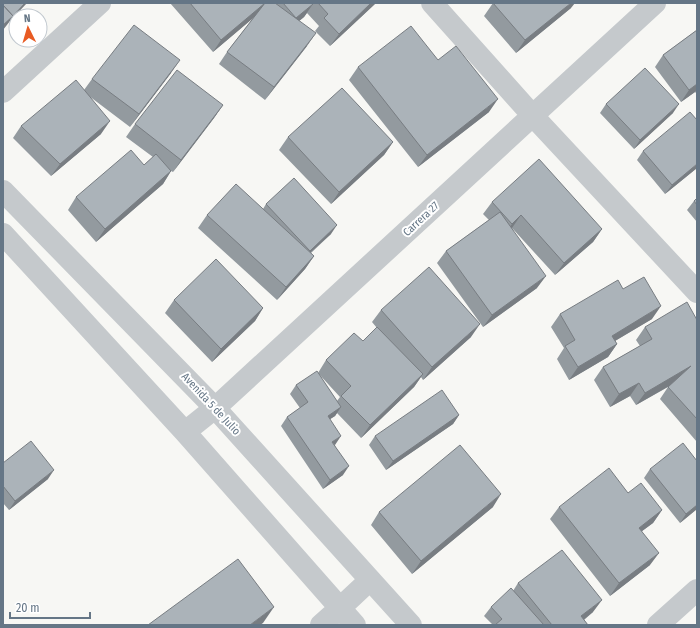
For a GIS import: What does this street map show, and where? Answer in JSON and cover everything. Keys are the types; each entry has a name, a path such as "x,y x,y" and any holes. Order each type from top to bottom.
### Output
{"street":[{"path":"3,92 100,3"},
{"path":"432,3 533,116 697,292"},
{"name":"Carrera 27","path":"185,432 215,408 655,3"},
{"name":"Avenida 5 de Julio","path":"3,191 215,408 411,625"},
{"path":"3,234 185,432 355,625"},
{"path":"321,625 370,580"},
{"path":"658,625 697,590"}],"building":[{"path":"3,3 25,3 20,8 8,8 8,10"},
{"path":"190,3 265,3 221,40"},
{"path":"265,3 275,3 316,33 274,87 227,52"},
{"path":"283,3 312,3 313,4 296,18"},
{"path":"318,3 371,3 339,34 324,18 328,14"},
{"path":"493,3 571,3 525,40"},
{"path":"3,5 8,10 8,20 3,25"},
{"path":"134,25 180,60 139,114 92,79"},
{"path":"411,26 438,60 456,46 498,99 427,155 358,67"},
{"path":"697,30 697,84 689,90 663,55"},
{"path":"645,68 679,104 640,140 606,104"},
{"path":"177,70 223,105 181,160 135,124"},
{"path":"76,80 110,121 60,164 21,126"},
{"path":"342,88 393,142 339,192 288,137"},
{"path":"690,112 697,120 697,164 672,185 643,151"},
{"path":"131,150 144,165 156,154 171,171 105,229 76,197"},
{"path":"539,159 602,229 564,263 521,215 512,224 492,202"},
{"path":"294,178 337,225 310,251 266,204"},
{"path":"236,184 314,256 286,287 207,215"},
{"path":"697,198 697,205 694,201"},
{"path":"500,212 546,276 492,315 446,251"},
{"path":"216,259 263,308 221,349 174,300"},
{"path":"429,267 480,324 432,367 381,310"},
{"path":"644,277 661,306 612,336 617,344 578,367 565,346 575,340 560,314 618,280 623,289"},
{"path":"687,302 697,320 697,419 668,387 691,366 645,393 639,383 619,394 603,367 652,339 645,327"},
{"path":"377,327 423,374 370,425 341,396 351,386 326,360 354,333 363,341"},
{"path":"317,371 341,407 328,416 341,436 332,442 349,466 330,480 287,417 308,402 296,385"},
{"path":"442,390 459,415 393,461 375,436"},
{"path":"31,441 54,470 15,501 3,486 3,463"},
{"path":"683,443 697,461 697,505 686,514 650,469"},
{"path":"460,445 501,494 421,561 379,512"},
{"path":"609,468 628,493 641,483 662,510 639,528 659,553 619,583 559,507"},
{"path":"562,550 602,600 581,616 588,625 552,625 518,583"},
{"path":"238,559 274,607 250,625 148,625"},
{"path":"511,588 544,625 495,625 502,619 491,607"}]}
